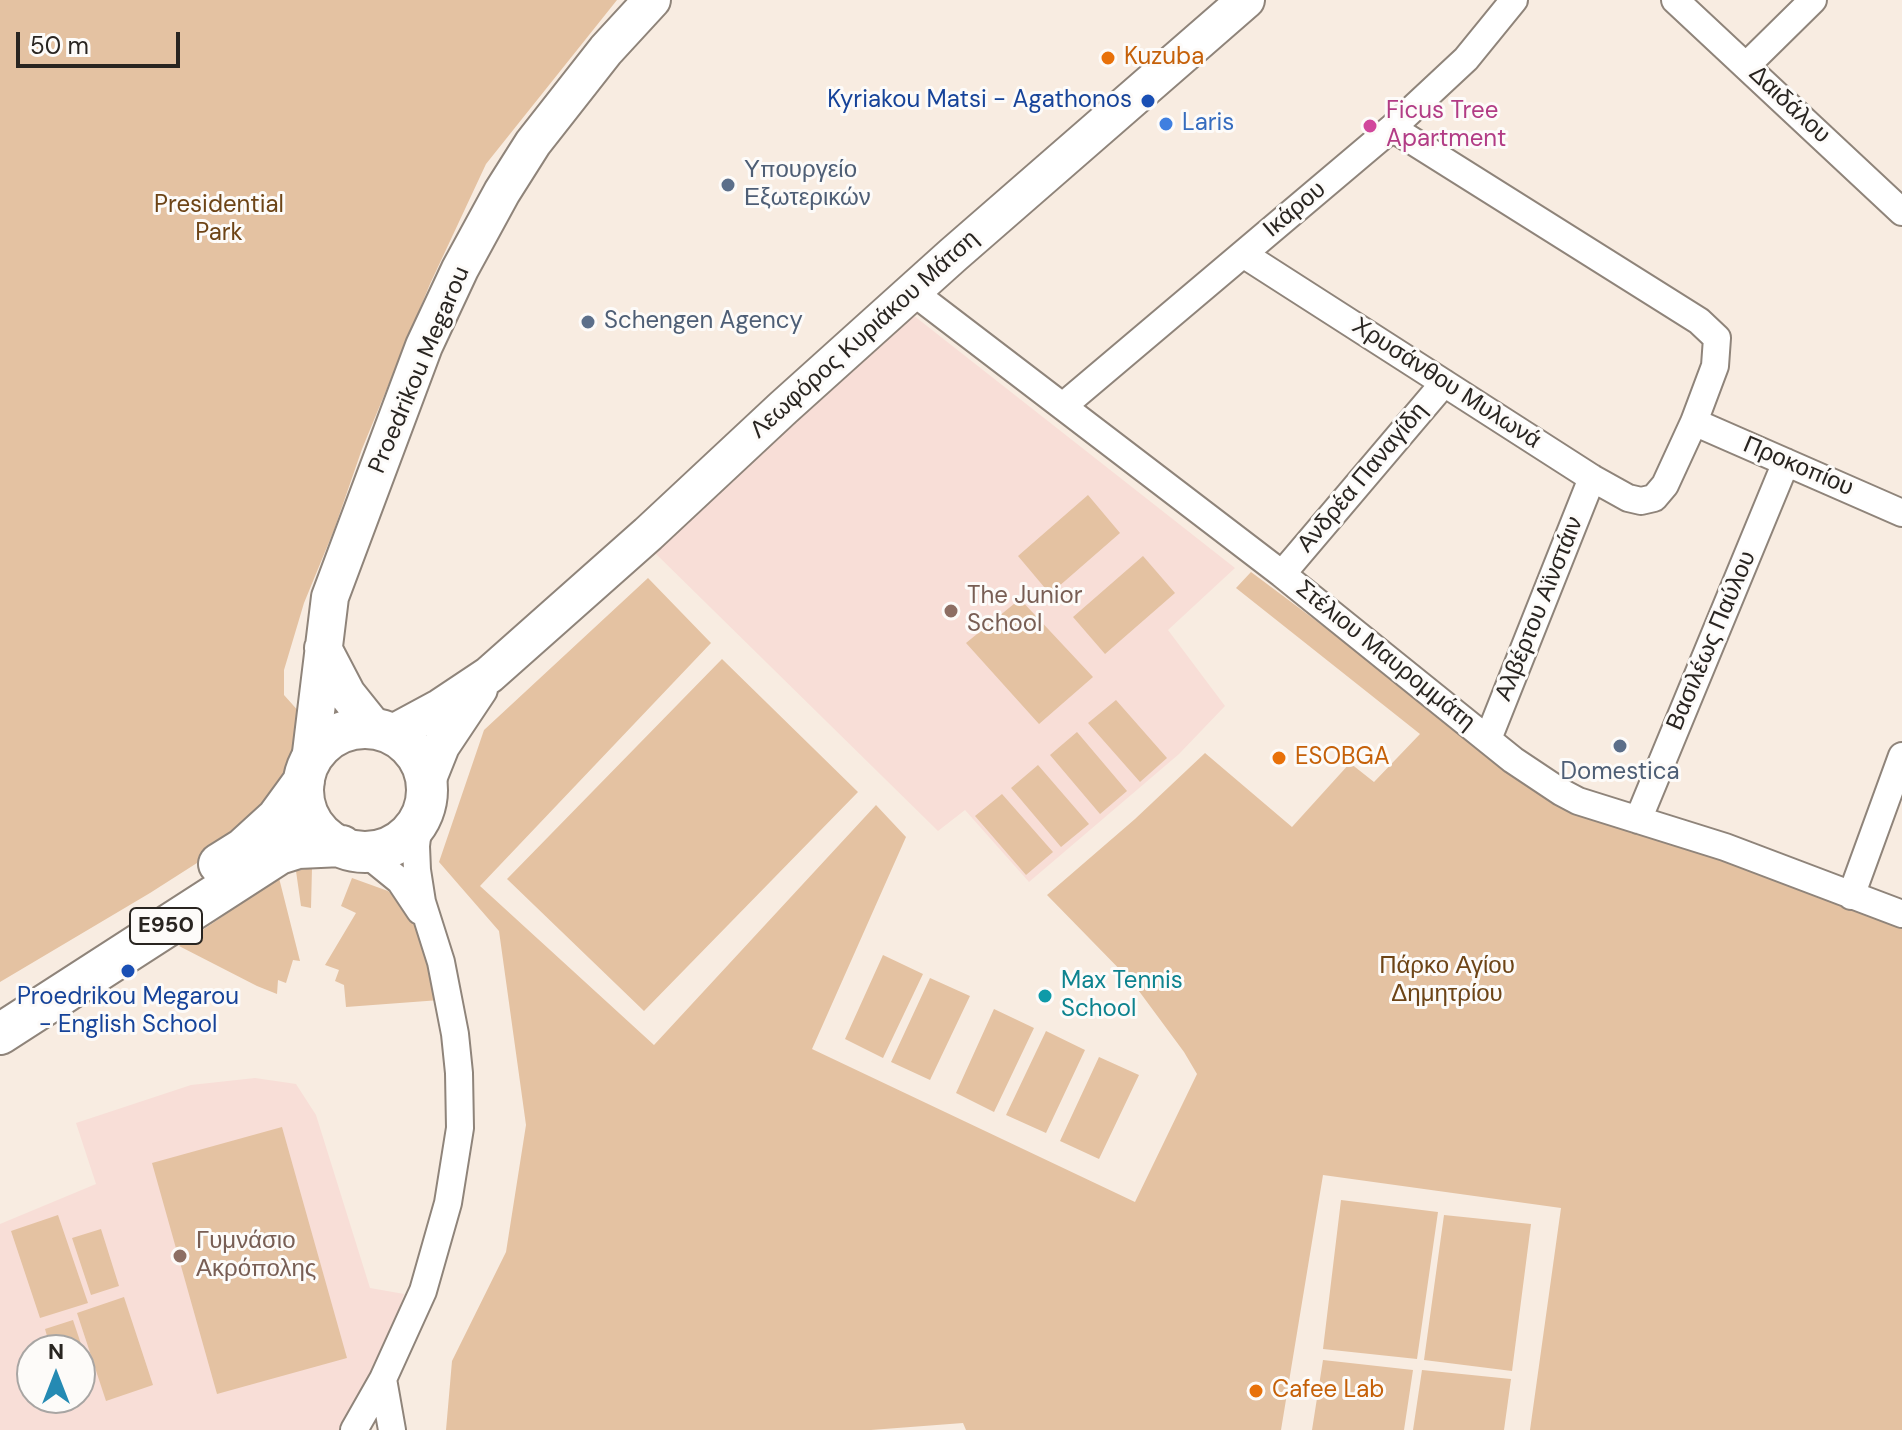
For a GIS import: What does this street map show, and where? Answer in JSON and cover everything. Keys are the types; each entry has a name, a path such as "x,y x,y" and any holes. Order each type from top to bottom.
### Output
{"main road":[{"name":"Proedrikou Megarou","path":"307,771 326,619 337,576 424,346 460,269 533,143 606,50 652,0"},
{"name":"Λεωφόρος Κυριάκου Μάτση","path":"383,731 441,707 489,675 913,292 1246,0"},
{"path":"323,648 347,694 383,731 411,748 427,781 426,803 419,820 405,837 395,844 352,849 322,834 309,815 304,792 307,771 323,744 334,736 347,731 383,731"},
{"name":"Λεωφόρος Κυριάκου Μάτση","path":"427,781 441,746 489,675"},
{"name":"E950","path":"0,1007 243,849 277,818 307,771"},
{"name":"E950","path":"0,1034 270,860 298,848 352,849"}],"street":[{"name":"Ικάρου","path":"1063,406 1392,128 1466,59 1514,0"},
{"name":"Δαιδάλου","path":"1675,0 1898,201"},
{"path":"1747,65 1813,0"},
{"path":"1392,128 1699,321 1717,338 1715,366 1694,422"},
{"name":"Χρυσάνθου Μυλωνά","path":"1243,254 1628,498 1641,501 1654,498 1665,485 1694,422"},
{"name":"Στέλιου Μαυρομμάτη","path":"913,292 1282,574 1513,760 1561,792 1725,847 1902,914"},
{"name":"Ανδρέα Παναγίδη","path":"1282,574 1444,383"},
{"name":"Προκοπίου","path":"1694,422 1902,513"},
{"name":"Βασιλέως Παύλου","path":"1638,820 1786,462"},
{"name":"Αλβέρτου Αϊνστάιν","path":"1488,739 1592,478"},
{"path":"1851,896 1902,756"},
{"path":"354,1430 409,1325 436,1252 448,1203 460,1128 455,1034 417,870 419,820"},
{"path":"352,849 400,881 434,939"},
{"path":"383,1379 392,1430"}],"shaded area":[{"name":"The Junior School","path":"913,315 1235,568 1168,630 1225,706 1179,754 1029,882 965,810 938,831 654,552"},
{"name":"Γυμνάσιο Ακρόπολης","path":"255,1078 296,1084 316,1115 370,1288 404,1294 377,1377 345,1430 0,1430 0,1224 96,1184 76,1123 191,1085"}],"green space":[{"name":"Presidential Park","path":"0,0 617,0 486,164 430,284 362,449 304,603 284,670 284,695 301,714 298,746 273,808 244,833 150,893 0,982"},
{"path":"1088,495 1120,533 1050,594 1018,556"},
{"path":"1143,556 1175,593 1105,654 1073,617"},
{"name":"Πάρκο Αγίου Δημητρίου","path":"1251,572 1564,806 1747,863 1902,924 1902,1430 1530,1430 1561,1208 1323,1175 1281,1430 966,1430 963,1423 871,1430 446,1430 452,1361 506,1252 526,1125 499,931 439,862 484,730 648,578 711,643 480,886 654,1045 876,805 906,837 812,1049 1135,1202 1197,1074 1133,983 1047,895 1205,753 1292,827 1350,763 1374,782 1420,734 1236,588"},
{"path":"1020,599 1093,677 1039,724 966,643"},
{"path":"722,659 858,792 644,1011 507,879"},
{"path":"1116,700 1167,758 1140,782 1088,723"},
{"path":"1077,732 1127,791 1100,814 1050,755"},
{"path":"1038,765 1089,824 1061,847 1011,788"},
{"path":"1002,794 1053,852 1026,875 975,816"},
{"path":"312,868 311,908 301,906 296,871"},
{"path":"279,878 300,961 293,960 286,983 278,980 277,994 179,946"},
{"path":"352,878 388,891 410,910 431,952 440,1000 346,1007 344,985 335,981 339,970 325,965 356,913 341,906"},
{"path":"883,955 923,974 883,1058 845,1039"},
{"path":"930,978 970,996 930,1080 891,1062"},
{"path":"994,1009 1034,1028 994,1112 956,1093"},
{"path":"1046,1031 1085,1050 1046,1133 1006,1115"},
{"path":"1099,1057 1139,1075 1099,1159 1060,1141"},
{"path":"282,1127 347,1358 217,1394 152,1163"},
{"path":"1341,1200 1438,1212 1417,1359 1323,1349"},
{"path":"58,1215 88,1303 40,1318 11,1231"},
{"path":"1444,1215 1531,1224 1512,1371 1424,1360"},
{"path":"101,1229 119,1286 91,1295 72,1238"},
{"path":"124,1297 153,1385 106,1401 96,1371 96,1334 84,1334 77,1313"},
{"path":"73,1320 78,1334 46,1334 45,1329"},
{"path":"1323,1360 1413,1370 1404,1430 1312,1430"},
{"path":"1422,1370 1511,1379 1504,1430 1413,1430"}],"place":[{"name":"Kuzuba","path":"1108,58"},
{"name":"Kyriakou Matsi - Agathonos","path":"1148,101"},
{"name":"Laris","path":"1166,124"},
{"name":"Ficus Tree Apartment","path":"1370,126"},
{"name":"Υπουργείο Εξωτερικών","path":"728,185"},
{"name":"Schengen Agency","path":"588,322"},
{"name":"The Junior School","path":"951,611"},
{"name":"Domestica","path":"1620,746"},
{"name":"ESOBGA","path":"1279,758"},
{"name":"Proedrikou Megarou - English School","path":"128,971"},
{"name":"Max Tennis School","path":"1045,996"},
{"name":"Γυμνάσιο Ακρόπολης","path":"180,1256"},
{"name":"Cafee Lab","path":"1256,1391"}]}
